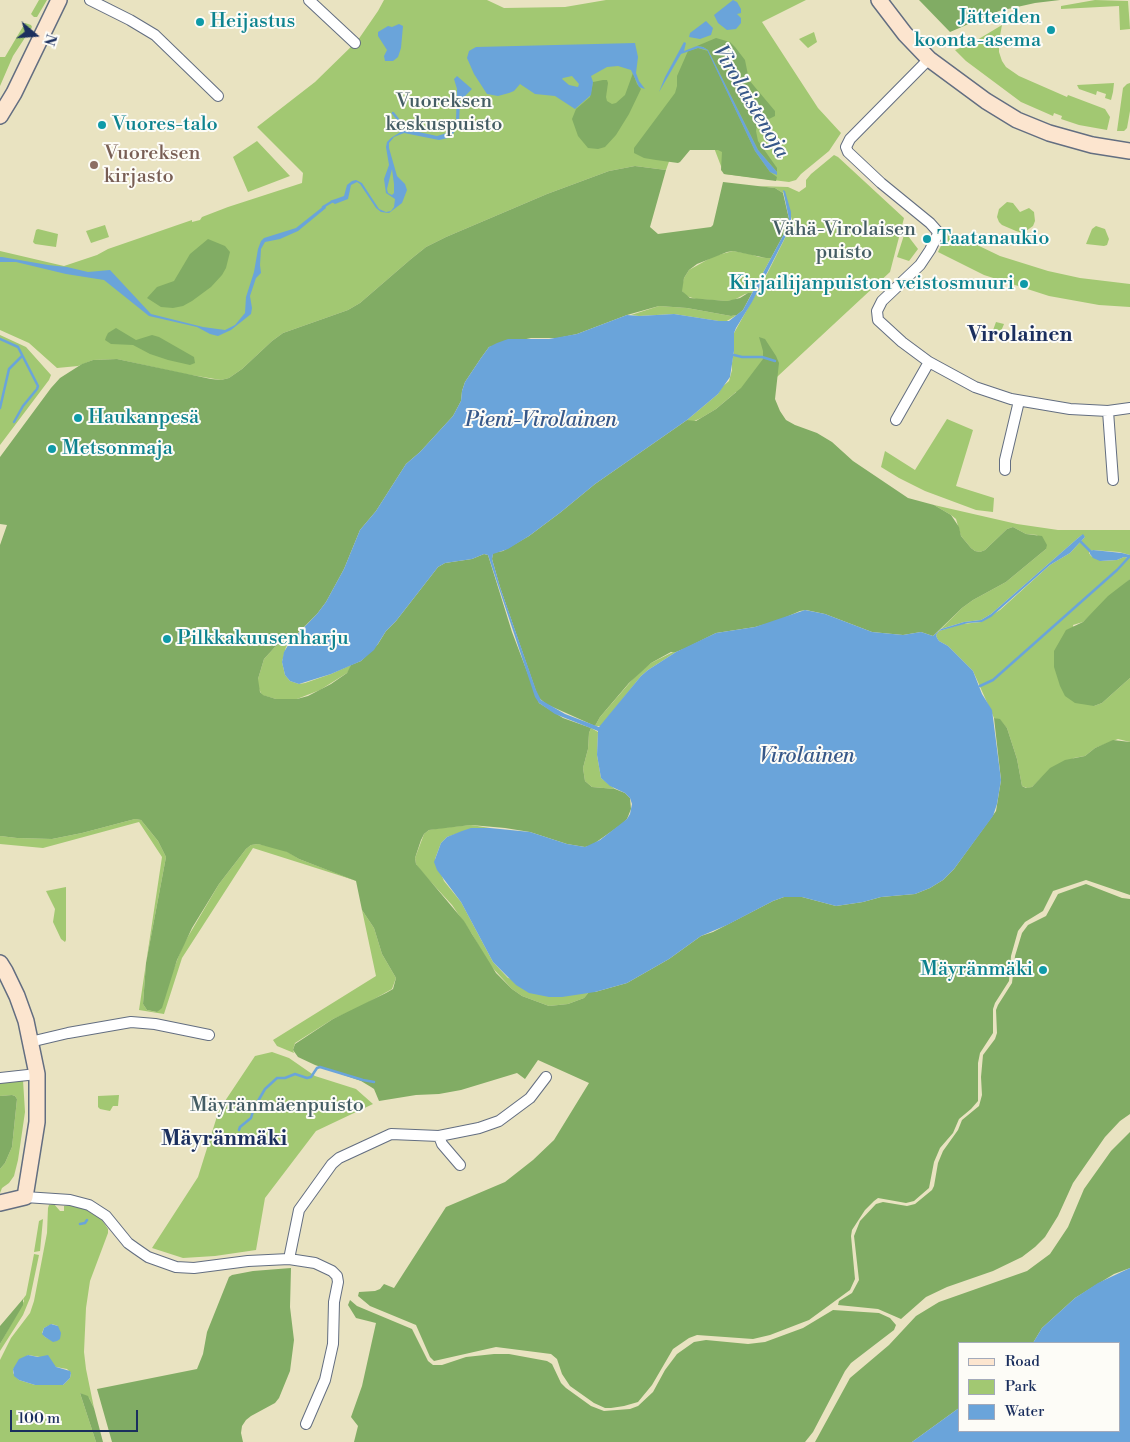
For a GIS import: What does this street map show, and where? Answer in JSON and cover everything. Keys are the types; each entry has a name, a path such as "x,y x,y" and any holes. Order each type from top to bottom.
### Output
{"street":[{"path":"0,116 14,93 59,0"},
{"path":"90,0 155,35 218,96"},
{"path":"309,0 355,43"},
{"path":"879,0 905,34 929,59 986,102 1018,120 1060,137 1092,145 1130,151"},
{"path":"929,59 850,139 846,147 848,152 881,183 936,228 937,236 920,265 882,301 877,311 878,320 928,362 975,387 1019,401 1070,410 1108,411 1130,408"},
{"path":"896,420 928,362"},
{"path":"1006,470 1006,460 1019,401"},
{"path":"1108,411 1113,480"},
{"path":"0,963 6,971 26,1021 37,1074 37,1122 25,1197"},
{"path":"30,1042 131,1022 155,1024 209,1035"},
{"path":"0,1078 37,1074"},
{"path":"290,1259 299,1210 332,1164 339,1158 391,1134 439,1136 479,1128 499,1120 530,1098 546,1077"},
{"path":"439,1136 442,1144 460,1165"},
{"path":"0,1203 25,1197 70,1200 88,1205 106,1216 128,1242 148,1257 176,1267 194,1268 248,1261 290,1259 320,1264 332,1270 338,1278 334,1302 333,1344 325,1380 306,1424"}],"green space":[{"path":"39,0 47,0 37,17 34,17 31,14"},
{"name":"Vuoreksen keskuspuisto","path":"384,0 487,0 504,8 565,7 606,0 806,0 762,22 818,108 841,133 829,151 796,180 789,182 724,174 708,132 682,125 666,170 635,166 609,171 547,194 446,237 426,247 360,303 348,310 283,333 242,369 229,378 221,380 117,359 93,360 78,366 57,368 29,343 0,330 0,251 64,266 192,220 192,222 200,220 202,217 228,207 302,183 303,173 257,127 315,82 358,40"},
{"path":"919,0 1060,0 999,11 950,32"},
{"path":"1095,0 1128,1 1130,29 1120,30 1119,6 1061,9 1061,6"},
{"path":"25,23 32,27 13,56 0,86 0,57 5,57"},
{"path":"1002,25 999,52 1006,67 1019,76 1067,97 1068,95 1105,109 1110,117 1107,130 1079,125 1061,119 1062,116 1054,113 1053,116 1021,102 966,61 955,50 972,43"},
{"path":"814,32 817,42 808,48 799,39"},
{"path":"716,38 730,42 735,47 745,60 749,80 775,111 775,116 757,125 756,131 758,141 777,168 777,172 758,150 708,50 697,46"},
{"path":"698,48 708,51 755,151 770,172 777,177 776,181 724,174 721,170 722,152 718,150 690,150 678,163 644,158 634,153 634,148 675,93 677,76 688,51"},
{"path":"633,73 641,89 629,114 616,135 605,147 598,149 588,148 578,136 572,119 576,109 590,97 593,82 603,80 607,80 608,83 607,101 612,104 616,103 625,95"},
{"path":"1114,83 1111,100 1105,98 1106,94 1097,91 1096,95 1079,89 1077,85"},
{"path":"1130,83 1130,111 1127,128 1124,131 1117,131 1123,88"},
{"path":"257,141 290,176 248,192 233,157"},
{"name":"Vähä-Virolaisen puisto","path":"834,155 904,218 890,272 750,402 736,392 716,409 701,418 692,422 687,420 718,394 729,381 734,351 734,333 791,226 792,220 783,191 783,193 775,188 758,186 788,187 799,192 806,187 806,180 811,174"},
{"path":"635,166 666,170 650,227 658,234 711,227 723,182 775,188 783,193 789,219 785,232 771,258 733,251 727,252 697,264 689,270 684,278 682,291 690,298 727,301 752,293 743,310 737,315 731,316 687,308 659,306 627,315 577,334 558,338 531,338 489,347 465,382 461,401 453,416 420,452 406,464 376,511 360,530 344,569 326,602 297,634 275,647 264,659 258,679 260,692 263,695 276,699 297,699 308,696 331,684 347,673 351,665 361,661 378,644 386,631 438,567 445,563 472,559 484,554 488,555 512,632 539,703 563,718 591,728 583,768 585,781 592,787 615,789 625,793 630,798 631,809 627,819 622,824 592,845 585,847 567,844 530,832 471,825 429,830 421,840 415,858 416,864 464,921 496,973 522,996 549,1006 568,1004 584,998 589,992 627,983 669,959 701,936 784,897 802,897 836,906 881,897 915,894 943,880 954,869 996,811 1001,780 994,718 1000,719 1007,728 1017,759 1022,786 1026,788 1032,787 1050,768 1065,760 1085,756 1095,748 1113,740 1130,742 1130,895 1086,880 1053,891 1043,911 1025,922 1018,931 1011,956 1009,981 993,1009 993,1033 980,1053 978,1063 978,1101 959,1119 953,1133 940,1148 934,1162 929,1188 914,1201 906,1203 878,1198 865,1210 852,1230 855,1279 850,1290 809,1320 770,1335 753,1339 697,1335 689,1338 673,1349 652,1385 638,1402 605,1408 594,1403 570,1386 562,1374 557,1359 551,1354 496,1347 434,1361 430,1357 416,1325 370,1306 358,1296 359,1292 375,1291 384,1284 394,1288 446,1207 505,1182 533,1160 554,1140 589,1083 538,1060 525,1079 517,1073 461,1090 379,1101 374,1089 361,1081 298,1057 293,1050 295,1044 333,1019 393,989 396,978 382,954 374,928 362,910 356,881 299,859 287,852 258,844 251,845 246,849 219,884 192,928 177,960 162,1008 157,1012 147,1010 143,1004 146,963 166,857 158,841 141,820 135,819 52,839 0,836 0,545 7,525 0,524 0,457 51,388 60,378 82,364 93,360 117,359 211,379 221,380 229,378 283,333 348,310 360,303 426,247 547,194 609,171"},
{"path":"1007,202 1013,203 1020,212 1029,208 1034,212 1035,221 1033,226 1022,233 1002,225 997,217 999,209"},
{"path":"105,225 109,237 91,243 86,231"},
{"path":"1096,226 1105,229 1109,239 1107,245 1086,244 1092,229"},
{"path":"36,230 58,234 56,247 35,244 33,242"},
{"path":"948,231 1000,256 1048,271 1080,278 1130,284 1130,307 1099,305 1049,296 984,275 938,252"},
{"path":"905,232 918,249 909,261 897,257"},
{"path":"208,239 225,246 230,252 226,268 211,287 183,306 173,308 161,307 147,298 157,287 174,281 190,254"},
{"path":"733,251 771,258 752,293 727,301 696,299 686,296 682,291 682,286 689,270 714,256"},
{"path":"659,306 687,308 731,316 737,315 725,322 674,314 631,315"},
{"path":"996,322 1004,324 999,336 992,333"},
{"path":"116,328 136,340 152,335 159,337 194,357 195,363 190,365 168,360 150,354 133,345 111,344 105,340 108,333"},
{"path":"0,335 26,347 51,375 0,445"},
{"path":"759,337 765,339 779,363 775,399 786,420 817,433 832,442 853,461 908,498 934,505 951,515 959,527 961,536 975,551 985,550 1007,529 1013,527 1026,534 1042,536 1047,545 1046,549 1006,582 962,608 933,636 921,632 903,635 872,632 825,614 806,610 800,611 777,621 755,627 716,633 686,648 671,652 651,663 629,683 600,717 595,726 546,704 538,697 500,587 492,559 493,553 503,551 529,536 595,484 687,420 696,421 716,409 741,388 763,359"},
{"path":"947,419 973,430 956,486 994,498 993,512 976,510 925,491 881,467 885,451 915,470"},
{"path":"934,505 1017,524 1058,530 1130,530 1130,555 1093,550 1089,553 1091,556 1102,561 1117,560 1124,557 1130,558 1130,579 1083,622 1073,625 1094,706 1102,703 1130,678 1130,742 1118,739 1095,748 1085,756 1074,758 1040,779 1032,787 1022,786 1017,759 1007,728 1000,720 994,718 973,671 948,646 939,641 936,635 939,631 962,624 981,622 1000,610 1050,565 1070,553 1085,537 1082,535 1078,538 991,614 981,620 964,622 941,629 962,608 1006,582 1046,549 1037,535 1026,534 1013,527 1007,529 985,550 975,551 961,536 956,519"},
{"path":"1130,579 1130,678 1102,703 1094,706 1075,703 1065,696 1060,686 1054,667 1054,651 1066,630 1083,622 1108,596"},
{"path":"297,634 286,647 282,662 285,675 290,681 299,684 305,683 351,665 350,669 347,673 320,690 297,699 276,699 262,695 258,687 258,679 264,659 275,647"},
{"path":"675,651 641,676 601,726 595,726 600,717 639,672 651,663"},
{"path":"591,728 598,732 597,755 601,778 615,789 592,787 585,781 583,768"},
{"path":"135,819 141,820 158,841 166,857 146,961 162,857 139,822 43,848 0,844 0,836 52,839"},
{"path":"471,825 490,828 471,829 447,837 441,843 435,859 444,881 461,902 493,962 508,978 576,994 589,992 584,998 568,1004 549,1006 522,996 512,989 489,964 472,934 452,905 416,864 415,858 424,834 429,830"},
{"path":"258,844 278,848 299,859 357,881 253,848 182,958 164,1014 139,1010 146,964 143,1004 147,1010 157,1012 183,945 219,884 251,845"},
{"path":"1086,884 1122,898 1130,899 1130,1114 1120,1121 1105,1137 1073,1183 1058,1216 1045,1237 1022,1257 993,1271 947,1287 926,1297 901,1319 878,1309 838,1305 839,1301 852,1293 859,1280 854,1236 860,1221 876,1204 883,1202 907,1206 915,1204 932,1190 938,1163 943,1151 958,1130 962,1120 979,1106 982,1095 983,1055 995,1039 997,1033 996,1010 1012,983 1015,956 1022,933 1028,925 1046,916 1058,894"},
{"path":"66,887 65,942 61,939 53,922 55,909 46,891"},
{"path":"362,910 374,928 382,954 396,978 392,989 358,1008 333,1019 295,1043 294,1053 277,1046 273,1040 376,976"},
{"name":"Mäyränmäenpuisto","path":"272,1052 289,1058 315,1076 356,1089 373,1104 316,1131 265,1198 256,1250 183,1258 152,1248 198,1177 219,1110 255,1056"},
{"path":"23,1080 25,1112 18,1160 14,1176 2,1188 0,1193 0,1169 5,1163 12,1147 17,1099 12,1095 0,1096 0,1081"},
{"path":"12,1095 17,1099 12,1147 5,1163 0,1169 0,1096"},
{"path":"119,1095 118,1106 113,1106 110,1111 98,1107 98,1096"},
{"path":"1130,1132 1130,1268 1114,1274 1075,1298 1042,1328 1034,1342 958,1342 958,1409 912,1442 815,1442 850,1378 889,1345 916,1316 939,1302 1027,1271 1050,1254 1068,1227 1084,1189 1111,1151"},
{"path":"54,1204 60,1211 64,1211 64,1206 72,1205 87,1210 102,1220 108,1229 90,1281 86,1308 84,1352 94,1408 89,1398 80,1393 96,1442 0,1442 0,1360 11,1338 30,1313 34,1301 47,1233 49,1205","holes":["52,1324 58,1326 51,1340 42,1333 44,1328","28,1355 40,1357 56,1367 67,1369 71,1373 70,1378 63,1385 35,1385 19,1380 13,1373 13,1369"]},
{"path":"43,1219 40,1251 34,1252 39,1221"},
{"path":"34,1254 39,1255 30,1298 23,1315 0,1351 0,1344 24,1301"},
{"path":"291,1268 290,1307 294,1340 290,1371 275,1403 251,1416 242,1426 243,1442 112,1442 97,1389 197,1369 203,1354 207,1332 229,1277 253,1271"},
{"path":"23,1299 23,1305 0,1344 0,1326"},
{"path":"350,1300 357,1306 412,1329 428,1361 433,1365 442,1365 466,1357 494,1354 509,1354 547,1361 552,1364 561,1383 566,1388 591,1406 604,1411 630,1409 638,1406 653,1392 665,1370 677,1354 694,1342 706,1340 748,1344 765,1342 803,1328 833,1310 879,1313 890,1318 896,1325 894,1330 851,1363 813,1432 805,1442 354,1442 358,1426 351,1417 362,1386 376,1323 356,1318 348,1305"},
{"path":"80,1393 88,1396 94,1408 103,1442 96,1442"}],"water":[{"path":"733,0 737,2 741,9 741,13 737,14 741,18 741,23 736,29 727,30 718,23 714,15"},
{"path":"706,21 713,28 711,35 700,39 689,37 690,33"},
{"path":"399,24 403,26 401,48 398,57 393,61 385,61 384,56 387,50 378,36 378,32 388,26 392,27"},
{"path":"684,42 686,43 684,51 697,46 708,50 758,150 777,172 777,175 770,172 755,151 707,50 698,48 681,54 659,92"},
{"path":"635,43 638,57 636,73 645,89 639,87 631,70 618,66 607,67 591,76 593,82 591,95 575,109 555,96 535,94 520,84 514,91 509,93 498,96 487,94 474,74 467,58 469,51 476,47","holes":["572,76 579,84 578,87 569,85 562,79"]},
{"path":"457,76 472,89 460,101 459,124 453,134 448,138 439,140 404,133 394,137 389,143 397,176 405,184 407,190 402,203 389,213 381,212 357,182 351,185 348,199 335,204 330,201 344,196 347,185 356,180 362,183 379,209 386,212 391,211 394,207 395,199 386,193 384,179 389,165 387,142 402,131 414,131 437,136 450,132 456,120 457,89 454,79","holes":["392,169 394,193 392,195 388,193 387,189"]},
{"name":"Virolainen","path":"783,190 785,191 791,212 791,226 752,302 736,328 730,377 718,394 687,420 595,484 529,536 508,549 493,554 492,559 500,587 541,700 565,714 599,727 641,676 676,652 716,633 755,627 805,610 825,614 872,632 903,635 921,632 933,636 941,629 964,622 981,620 991,614 1078,538 1083,534 1085,537 1070,553 1050,565 991,617 982,622 968,623 939,631 936,635 939,641 948,646 973,671 982,694 992,710 1001,780 993,816 954,869 943,880 915,894 881,897 836,906 802,897 784,897 701,936 669,959 627,983 595,992 562,997 549,997 529,993 516,985 493,962 461,902 437,870 434,862 441,843 447,837 471,828 490,828 530,832 567,844 585,847 600,840 627,819 632,804 630,798 625,793 610,786 601,778 597,755 598,731 555,714 539,703 535,697 488,555 484,554 472,559 445,563 438,567 386,631 374,650 361,661 331,674 299,684 290,681 285,675 282,662 284,652 290,642 326,602 344,569 360,530 376,511 406,464 420,452 453,416 461,401 465,382 489,347 508,339 549,339 577,334 627,315 674,314 729,321 743,310 785,232 789,219"},
{"path":"325,205 326,208 298,231 280,239 265,242 261,249 261,273 256,278 250,296 251,314 231,330 218,336 197,327 149,316 104,280 66,274 16,262 0,262 0,257 2,257 88,272 110,270 151,314 203,327 225,330 235,325 245,313 246,297 261,241 264,238 296,228"},
{"path":"1090,551 1122,553 1130,555 1130,558 1124,557 1117,560 1100,561 1093,558 1090,554"},
{"path":"1130,1268 1130,1442 912,1442 958,1409 958,1432 1120,1432 1120,1342 1034,1342 1042,1328 1075,1298 1098,1283"},
{"path":"51,1324 58,1326 61,1333 60,1339 53,1342 42,1334 44,1328"},
{"path":"28,1355 38,1357 48,1355 56,1367 70,1371 70,1378 63,1385 35,1385 19,1380 14,1376 13,1369 19,1359"}],"waterway":[{"path":"393,113 404,127 403,132"},
{"path":"323,207 333,201"},
{"path":"0,339 18,347 38,386 14,422"},
{"path":"734,355 762,357 775,361"},
{"path":"0,408 9,369 22,356"},
{"path":"1079,540 1092,553"},
{"path":"980,686 993,680 1117,570 1130,556"},
{"path":"239,1130 251,1118 254,1108 265,1089 277,1078 285,1078 295,1074 307,1078 311,1077 317,1068 320,1067 374,1082"},
{"path":"80,1224 85,1223 87,1220"}],"place":[{"name":"Heijastus","path":"200,22"},
{"name":"Jätteiden koonta-asema","path":"1051,30"},
{"name":"Vuores-talo","path":"102,125"},
{"name":"Vuoreksen kirjasto","path":"94,165"},
{"name":"Taatanaukio","path":"927,239"},
{"name":"Kirjailijanpuiston veistosmuuri","path":"1024,284"},
{"name":"Haukanpesä","path":"78,418"},
{"name":"Metsonmaja","path":"52,449"},
{"name":"Pilkkakuusenharju","path":"167,639"},
{"name":"Mäyränmäki","path":"1043,970"}],"district":[{"name":"Virolainen","path":"1020,336"},
{"name":"Mäyränmäki","path":"224,1140"}],"water label":[{"name":"Virolaistenoja","path":"750,102"},
{"name":"Pieni-Virolainen","path":"541,421"}]}
